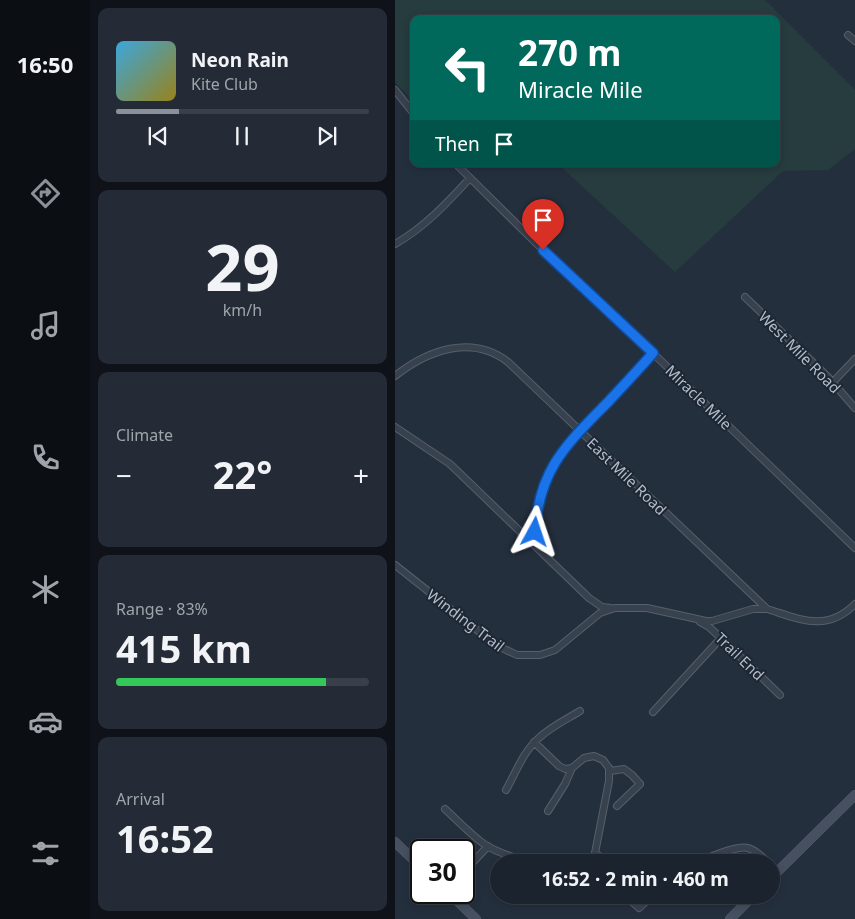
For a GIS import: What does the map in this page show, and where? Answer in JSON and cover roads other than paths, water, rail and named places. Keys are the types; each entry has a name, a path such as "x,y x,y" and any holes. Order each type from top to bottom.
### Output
{"street":[{"path":"848,34 855,41"},
{"path":"395,90 410,109"},
{"name":"Miracle Mile","path":"458,167 855,548"},
{"path":"395,244 432,218 470,178"},
{"name":"West Mile Road","path":"745,297 833,382 855,408"},
{"name":"East Mile Road","path":"395,376 414,363 442,351 467,347 493,352 508,362 767,609 804,620 820,622 837,617 855,604"},
{"path":"544,554 535,532 536,511 547,475 557,458 580,431 653,353"},
{"path":"833,382 855,359"},
{"path":"395,427 450,464 597,604 602,607 615,608"},
{"name":"Winding Trail","path":"395,565 486,637 500,647 517,655 540,655 555,650 599,613 615,608 647,608 697,620 712,621 753,609 767,609"},
{"name":"Trail End","path":"697,620 709,627 780,695"},
{"path":"653,712 721,638"},
{"path":"506,790 528,749 534,742 580,711"},
{"path":"534,742 562,768 572,768"},
{"path":"548,812 565,784 572,768 584,758 593,756 603,760 610,771 595,853"},
{"path":"610,771 624,769 632,774 640,784 617,806"},
{"path":"780,865 855,795"},
{"path":"445,809 475,838 488,846 508,854"},
{"path":"395,842 410,856"},
{"path":"475,860 488,846"},
{"path":"720,854 746,848 759,854"},
{"path":"460,904 476,919"},
{"path":"731,919 745,904"}]}
